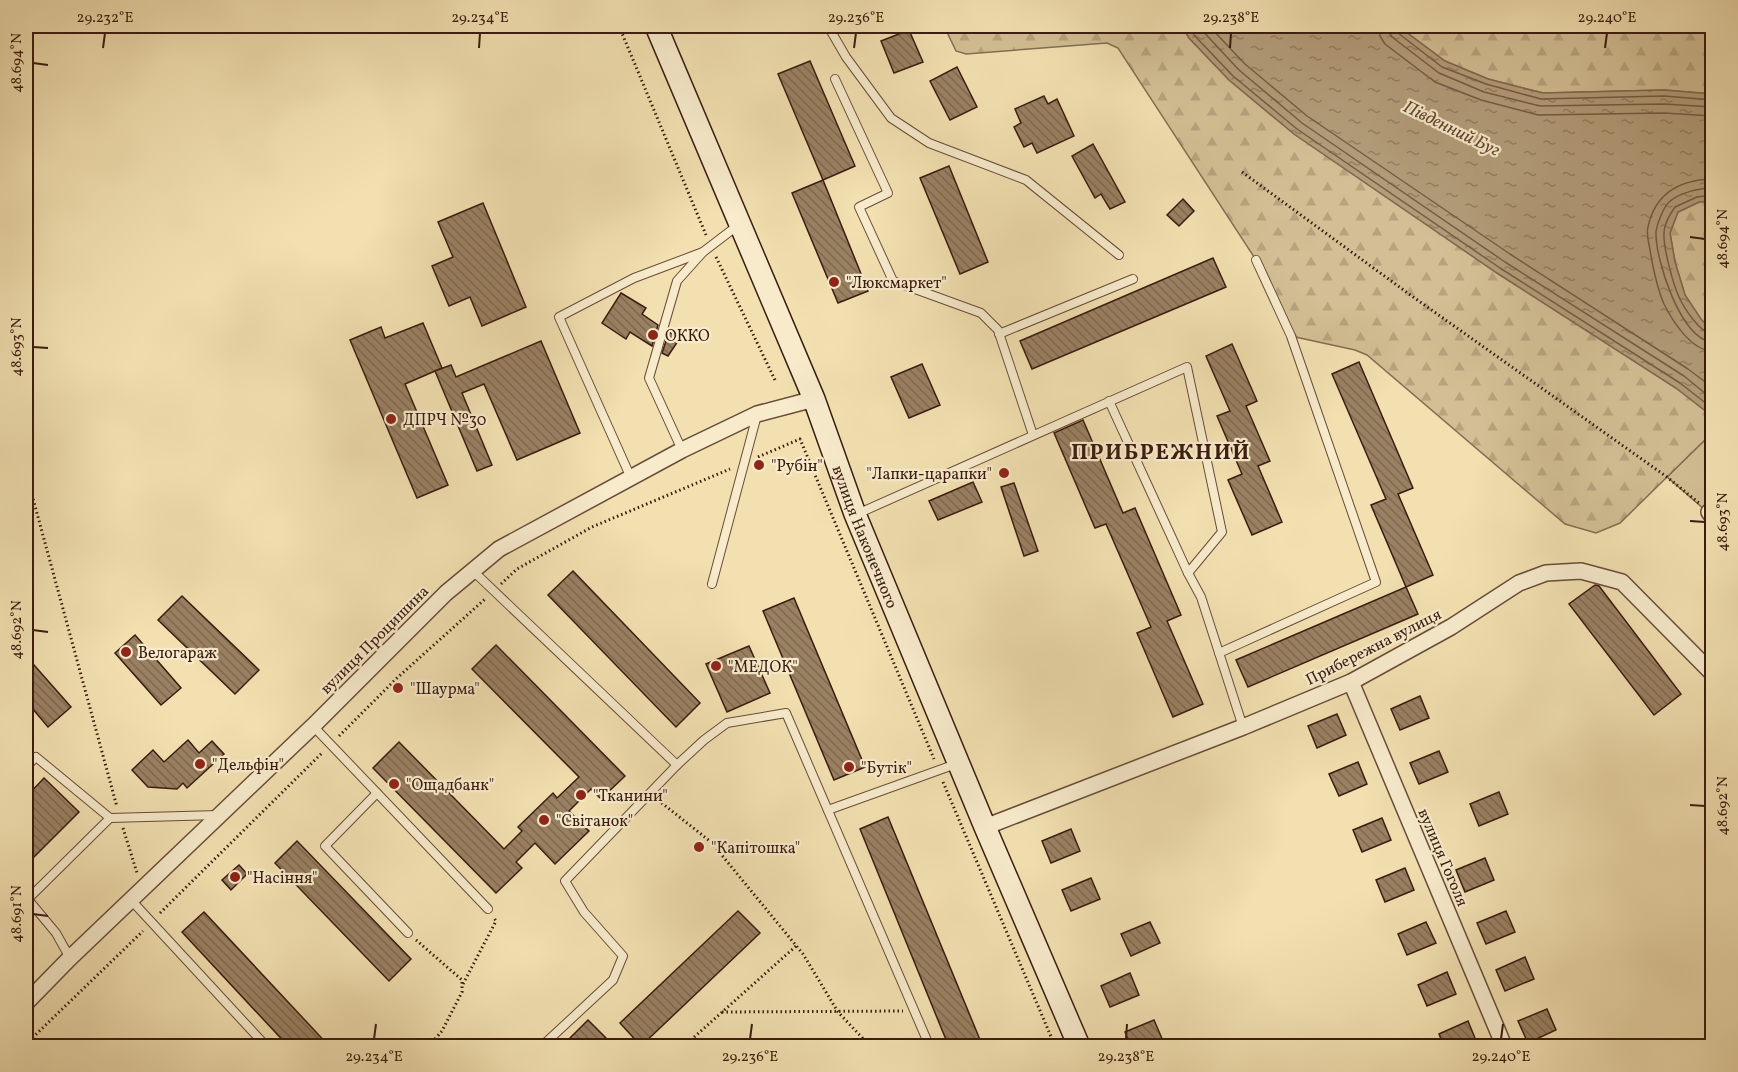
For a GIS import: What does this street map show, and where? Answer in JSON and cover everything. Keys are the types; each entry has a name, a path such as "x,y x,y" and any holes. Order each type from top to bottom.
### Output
{"street":[{"name":"вулиця Наконечного","path":"656,26 814,399 855,514 1079,1047"},
{"name":"вулиця Процишина","path":"26,1003 70,958 313,726 446,593 499,549 682,450 758,414 814,399"},
{"name":"Прибережна вулиця","path":"985,827 1243,727 1351,682 1451,627 1519,583 1546,573 1581,571 1622,582 1713,673"},
{"name":"вулиця Гоголя","path":"1351,682 1504,1047"}],"lane":[{"path":"828,26 846,57 891,118 929,143 1026,180 1119,255"},
{"path":"835,79 888,193 860,207 893,281 981,313 998,330 1033,435"},
{"path":"682,450 649,378 677,281 703,252 741,223"},
{"path":"631,478 559,317 634,278 703,252"},
{"path":"1219,653 1376,582 1291,336 1256,260"},
{"path":"999,334 1133,279"},
{"path":"855,514 1187,367 1222,532 1188,573"},
{"path":"1108,401 1201,597 1243,727"},
{"path":"712,584 758,414"},
{"path":"473,571 677,765"},
{"path":"542,1047 613,980 623,956 584,912 565,881 704,740 727,723 786,713 929,1045 927,1047"},
{"path":"313,726 488,909"},
{"path":"26,767 36,757 110,818 220,815"},
{"path":"828,810 958,763"},
{"path":"377,792 325,846 408,933"},
{"path":"70,958 56,933 27,898 110,818"},
{"path":"136,895 151,922 266,1047"}],"path":[{"path":"619,26 722,273 775,380"},
{"path":"1242,172 1667,477 1711,514"},
{"path":"26,1044 396,679 517,569 592,527 800,439 1055,1047"},
{"path":"26,473 120,818 136,895"},
{"path":"650,793 711,842 796,946 838,1012 870,1047"},
{"path":"462,986 496,921 488,909"},
{"path":"408,933 462,980 462,992 442,1031 429,1047"},
{"path":"684,1047 796,946"},
{"path":"722,1012 914,1011"}],"green space":[{"path":"944,26 1182,26 1189,38 1229,80 1294,134 1497,273 1676,388 1712,416 1712,433 1620,523 1596,533 1565,524 1367,355 1355,350 1291,336 1256,260 1118,48 1107,43 966,54 956,51"},
{"path":"1398,26 1712,26 1712,94 1664,90 1543,93 1488,79 1445,61"},
{"path":"1712,201 1712,330 1701,320 1685,295 1675,262 1670,233 1678,212 1699,202"},
{"path":"1712,433 1712,516 1667,477"}],"water":[{"name":"Південний Буг","path":"1182,26 1398,26 1445,61 1488,79 1543,93 1664,90 1712,94 1712,201 1699,202 1678,212 1670,233 1675,262 1685,295 1701,319 1712,330 1712,416 1676,388 1497,273 1294,134 1229,80 1189,38"}],"building":[{"path":"909,30 923,62 894,73 881,41"},
{"path":"810,61 855,166 823,180 778,74"},
{"path":"957,67 977,107 950,120 930,81"},
{"path":"1044,96 1048,104 1057,99 1074,136 1037,153 1032,143 1024,147 1014,127 1021,123 1015,109"},
{"path":"1093,144 1125,202 1110,209 1101,194 1095,198 1072,156"},
{"path":"949,166 988,262 960,274 920,178"},
{"path":"823,180 868,291 838,303 792,193"},
{"path":"1183,199 1194,211 1179,226 1167,215"},
{"path":"483,203 526,307 482,326 470,297 449,306 432,266 453,257 438,222"},
{"path":"1213,258 1226,287 1032,369 1020,341"},
{"path":"621,293 646,308 642,314 658,325 652,346 630,332 626,339 602,323"},
{"path":"423,323 442,368 405,384 448,485 417,498 350,340 381,327 385,338"},
{"path":"669,332 680,338 668,356 662,353"},
{"path":"541,341 580,433 517,460 484,384 462,393 492,465 477,471 435,371 451,365 456,377"},
{"path":"1232,344 1257,401 1246,406 1270,461 1258,466 1282,522 1252,535 1228,480 1242,474 1217,416 1230,411 1206,356"},
{"path":"1359,362 1413,488 1398,494 1433,575 1406,587 1371,505 1386,499 1332,374"},
{"path":"922,364 940,405 909,418 891,377"},
{"path":"1083,420 1123,513 1135,508 1181,615 1167,621 1203,704 1173,717 1137,633 1151,627 1106,524 1095,528 1054,433"},
{"path":"973,482 982,502 938,520 929,501"},
{"path":"1014,483 1038,551 1024,556 1001,487"},
{"path":"573,571 700,703 676,727 548,595"},
{"path":"1595,585 1599,586 1681,694 1654,715 1569,604"},
{"path":"1406,587 1418,614 1248,687 1236,660"},
{"path":"182,596 259,670 235,694 158,620"},
{"path":"794,598 865,767 834,780 763,611"},
{"path":"135,635 181,688 161,705 115,653"},
{"path":"496,645 625,776 601,799 591,789 569,811 589,831 555,864 535,843 516,862 522,868 496,893 373,768 399,742 504,849 522,831 518,827 553,793 557,798 579,777 472,669"},
{"path":"749,646 770,693 727,712 706,664"},
{"path":"34,665 71,707 48,727 26,701 26,673"},
{"path":"1420,696 1429,718 1400,730 1391,709"},
{"path":"1337,714 1346,735 1317,748 1308,726"},
{"path":"188,740 199,753 212,741 224,754 187,788 183,783 177,789 148,787 132,770 153,750 164,762"},
{"path":"1439,751 1448,772 1419,784 1410,763"},
{"path":"1358,762 1367,784 1339,796 1329,774"},
{"path":"44,778 79,812 26,865 26,797"},
{"path":"1499,792 1508,814 1479,826 1470,804"},
{"path":"888,817 983,1047 949,1047 860,829"},
{"path":"1382,818 1391,840 1362,852 1353,830"},
{"path":"1071,829 1080,851 1051,863 1042,841"},
{"path":"297,841 411,959 389,981 275,863"},
{"path":"1485,858 1494,880 1465,892 1456,870"},
{"name":"\"Насіння\"","path":"239,865 247,874 231,890 222,880"},
{"path":"1405,868 1414,890 1385,902 1376,880"},
{"path":"1091,878 1100,899 1071,911 1062,890"},
{"path":"738,911 760,933 641,1046 620,1023"},
{"path":"1506,911 1515,932 1486,944 1477,923"},
{"path":"204,912 330,1047 289,1047 182,932"},
{"path":"1150,922 1160,943 1131,956 1121,934"},
{"path":"1426,922 1436,943 1407,955 1398,934"},
{"path":"1525,957 1534,979 1505,991 1496,970"},
{"path":"1447,972 1456,994 1427,1006 1418,985"},
{"path":"1130,973 1139,995 1110,1007 1101,986"},
{"path":"1547,1009 1556,1030 1528,1043 1518,1021"},
{"path":"588,1020 615,1047 561,1047"},
{"path":"1154,1020 1163,1041 1151,1047 1131,1047 1125,1032"},
{"path":"1468,1021 1477,1043 1468,1047 1444,1047 1439,1034"}],"place":[{"name":"\"Люксмаркет\"","path":"834,282"},
{"name":"ОККО","path":"653,335"},
{"name":"ДПРЧ №30","path":"391,419"},
{"name":"\"Рубін\"","path":"759,465"},
{"name":"\"Лапки-царапки\"","path":"1004,473"},
{"name":"Велогараж","path":"126,652"},
{"name":"\"МЕДОК\"","path":"716,666"},
{"name":"\"Шаурма\"","path":"398,688"},
{"name":"\"Дельфін\"","path":"200,764"},
{"name":"\"Бутік\"","path":"849,767"},
{"name":"\"Ощадбанк\"","path":"394,784"},
{"name":"\"Тканини\"","path":"581,795"},
{"name":"\"Світанок\"","path":"544,820"},
{"name":"\"Капітошка\"","path":"699,847"},
{"name":"\"Насіння\"","path":"235,877"}],"district":[{"name":"ПРИБРЕЖНИЙ","path":"1161,451"}]}
